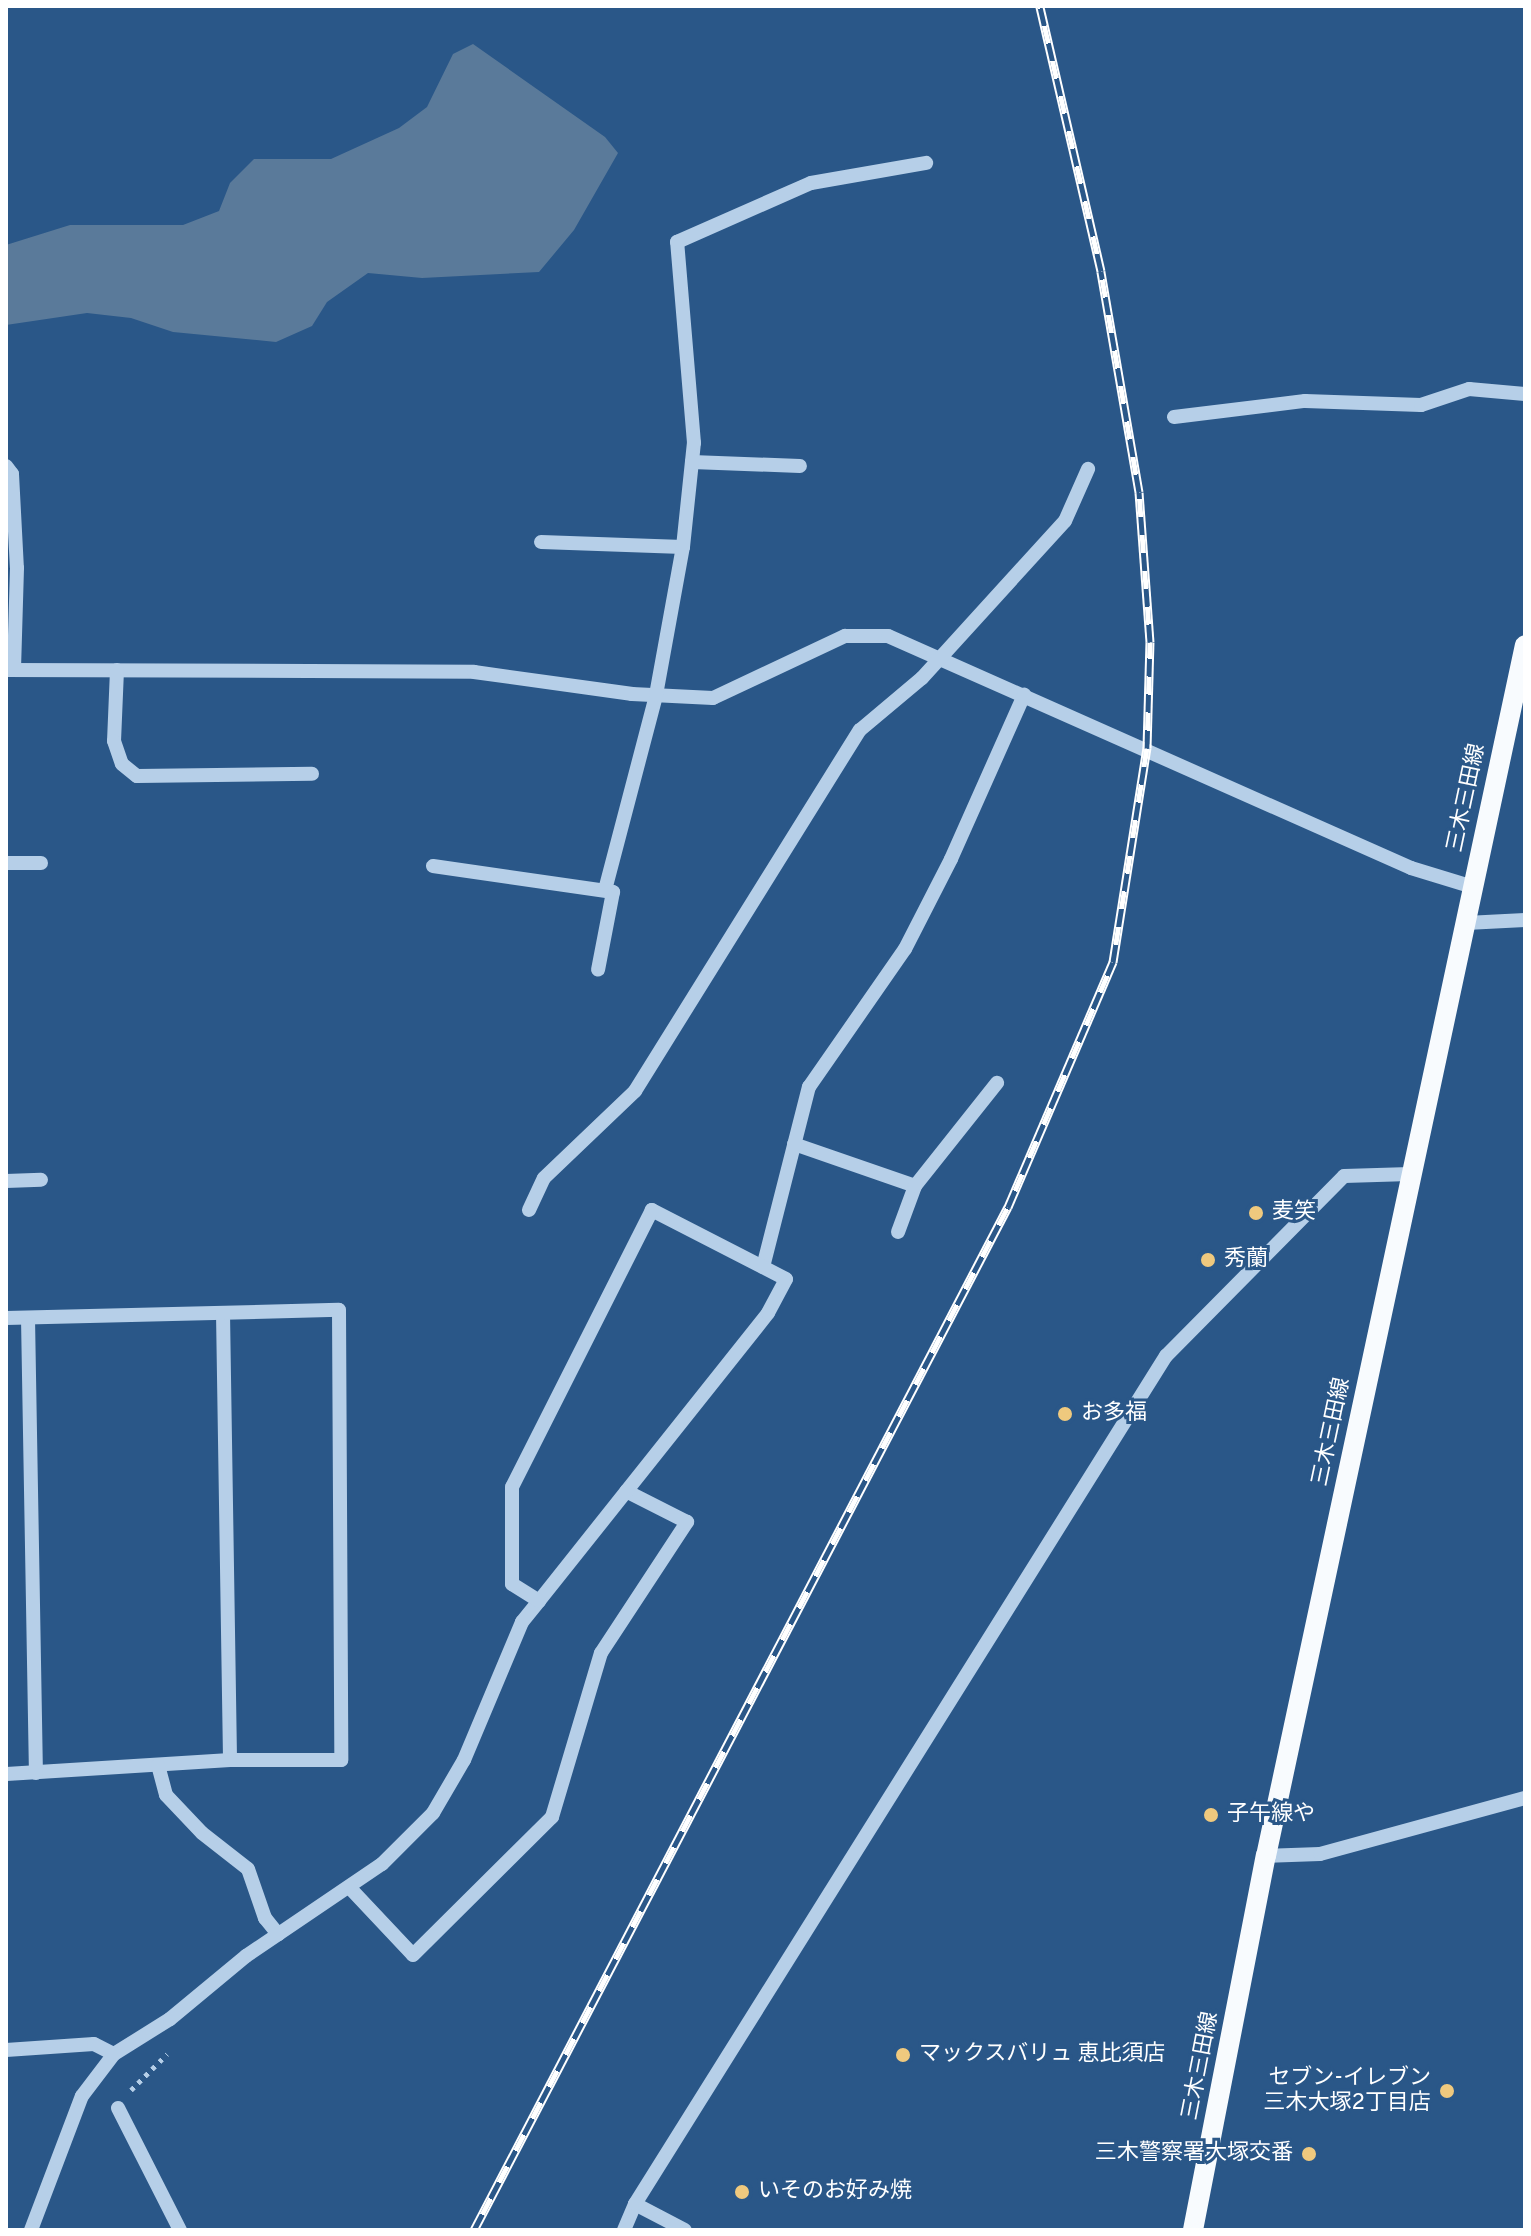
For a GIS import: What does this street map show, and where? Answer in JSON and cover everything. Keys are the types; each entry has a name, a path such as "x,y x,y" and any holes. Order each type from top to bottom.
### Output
{"main road":[{"name":"三木三田線","path":"1193,2230 1266,1856 1525,645"}],"street":[{"path":"605,890 656,695 683,547 692,462 677,242 811,183 926,163"},
{"path":"1174,417 1305,401 1421,405 1469,389 1525,394"},
{"path":"692,462 800,466"},
{"path":"6,466 12,474 17,568 10,670 474,672 656,695 713,698 845,636 888,636 1411,868 1473,887"},
{"path":"529,1210 544,1178 635,1091 718,965 860,730 939,658 1065,521 1088,469"},
{"path":"541,542 683,547"},
{"path":"117,670 114,741 122,764 137,776 312,774"},
{"path":"763,1267 809,1087 905,949 1013,727 1024,695"},
{"path":"6,863 41,863"},
{"path":"433,866 613,892 598,970"},
{"path":"1466,923 1525,920"},
{"path":"898,1232 915,1186 997,1083"},
{"path":"794,1144 915,1186"},
{"path":"624,2230 635,2204 1166,1356 1344,1176 1410,1174"},
{"path":"6,1181 41,1180"},
{"path":"31,2230 82,2096 114,2054 170,2019 278,1934 382,1864 433,1813 464,1760 522,1622 539,1601 626,1491 768,1313 786,1279 652,1210 512,1487 512,1584 539,1601"},
{"path":"6,1318 339,1310 341,1760 230,1760 6,1774"},
{"path":"223,1313 230,1760"},
{"path":"28,1318 36,1773"},
{"path":"349,1887 413,1955 552,1817 601,1653 687,1522 626,1491"},
{"path":"158,1765 166,1795 202,1833 248,1869 265,1918 278,1934"},
{"path":"1266,1856 1320,1854 1525,1798"},
{"path":"6,2050 94,2044 114,2054"},
{"path":"118,2108 180,2230"},
{"path":"635,2204 685,2230"}],"water":[{"path":"473,44 605,137 618,153 574,230 539,272 422,278 368,273 327,302 312,326 276,342 173,332 131,318 87,313 6,325 6,245 70,225 183,225 219,211 230,183 254,159 331,159 399,128 427,107 453,54"}],"railway":[{"path":"474,2230 1008,1207 1113,962 1147,748 1150,642 1139,492 1101,271 1040,6"}],"place":[{"name":"麦笑","path":"1256,1213"},
{"name":"秀蘭","path":"1208,1260"},
{"name":"お多福","path":"1065,1414"},
{"name":"子午線や","path":"1211,1815"},
{"name":"マックスバリュ 恵比須店","path":"903,2055"},
{"name":"セブン-イレブン 三木大塚2丁目店","path":"1447,2091"},
{"name":"三木警察署大塚交番","path":"1309,2154"},
{"name":"いそのお好み焼","path":"742,2192"}]}
